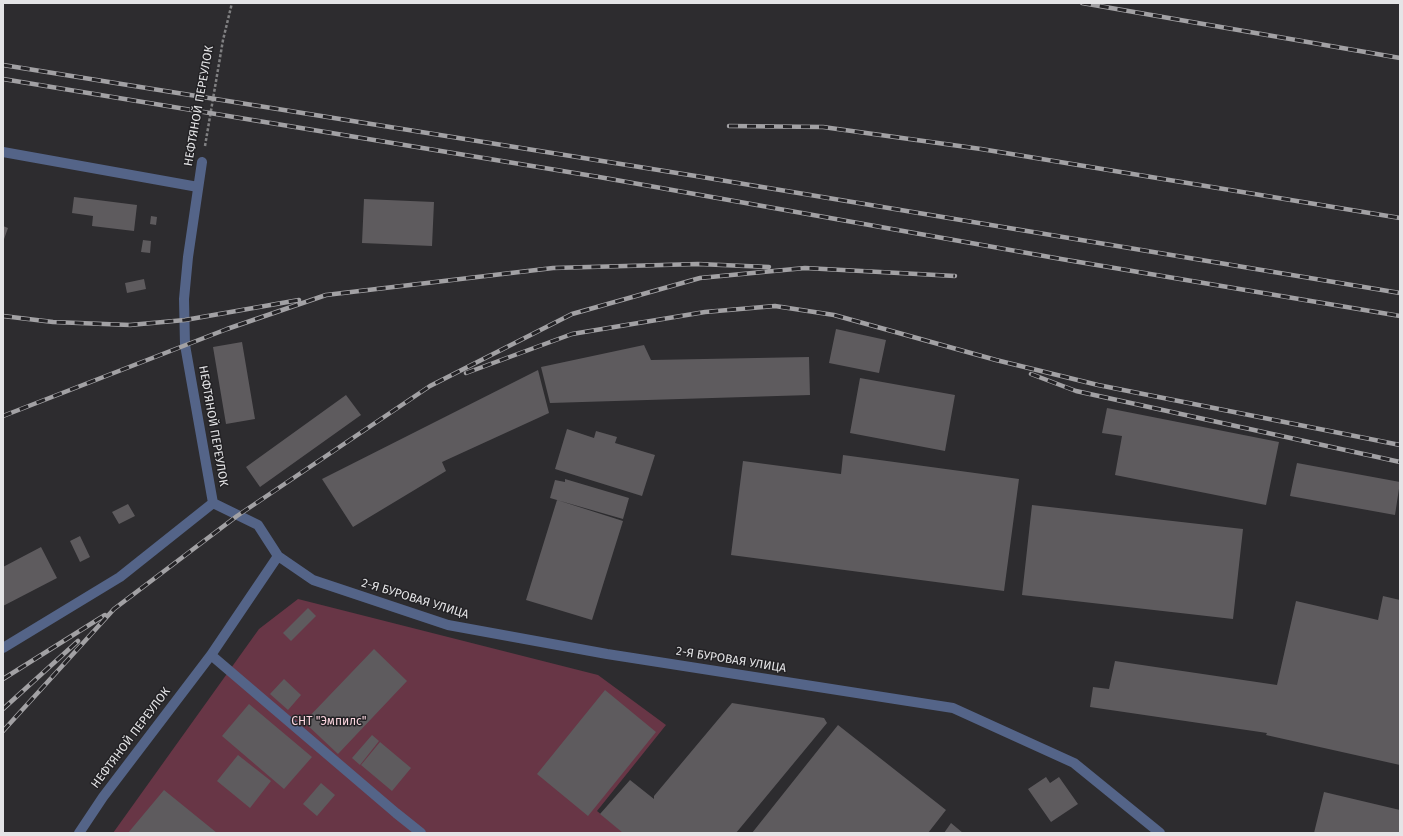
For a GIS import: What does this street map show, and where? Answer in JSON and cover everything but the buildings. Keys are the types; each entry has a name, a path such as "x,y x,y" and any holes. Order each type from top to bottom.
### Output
{"street":[{"path":"3,152 198,187"},
{"name":"НЕФТЯНОЙ ПЕРЕУЛОК","path":"80,833 103,797 211,655 278,556 258,525 213,503 185,345 184,298 188,257 202,162"},
{"path":"3,648 120,577 213,503"},
{"name":"2-Я БУРОВАЯ УЛИЦА","path":"278,556 312,580 448,625 607,654 954,708 1074,763 1160,833"},
{"path":"211,655 396,813 422,833"}],"path":[{"name":"НЕФТЯНОЙ ПЕРЕУЛОК","path":"202,162 223,40 232,3"}],"green space":[{"name":"СНТ \"Эмпилс\"","path":"298,599 598,675 666,725 597,811 624,833 113,833 259,629"}],"railway":[{"path":"1082,3 1400,58"},
{"path":"3,65 702,177 1400,293"},
{"path":"3,79 599,177 1061,259 1400,316"},
{"path":"729,126 823,127 981,149 1400,218"},
{"path":"3,416 227,329 326,295 553,268 698,264 769,267"},
{"path":"3,731 114,609 237,516 430,386 572,314 700,278 805,268 955,276"},
{"path":"3,316 53,322 130,325 185,320 299,300"},
{"path":"466,373 572,334 705,312 775,306 834,315 996,360 1098,385 1400,445"},
{"path":"1031,374 1076,391 1400,462"},
{"path":"3,679 105,615"},
{"path":"3,709 78,641"}]}
